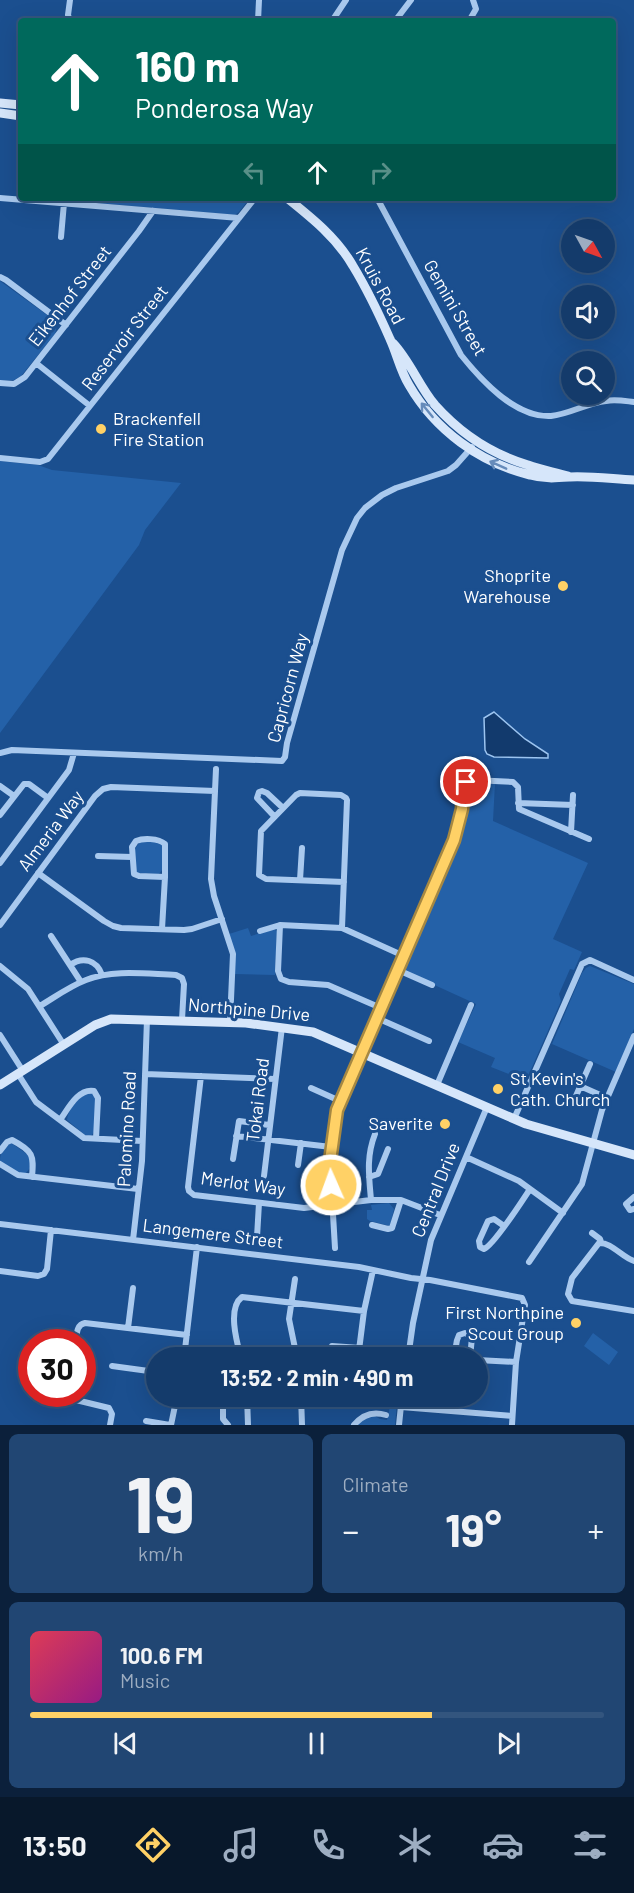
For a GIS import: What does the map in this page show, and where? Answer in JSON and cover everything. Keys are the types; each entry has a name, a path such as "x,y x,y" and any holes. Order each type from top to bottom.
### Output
{"street":[{"path":"69,18 70,0"},
{"path":"258,18 260,0"},
{"path":"334,18 346,0"},
{"path":"397,18 411,0"},
{"path":"471,18 476,9 473,0"},
{"path":"0,103 18,105"},
{"path":"0,114 18,116"},
{"path":"0,198 18,199"},
{"path":"38,201 239,218"},
{"name":"Reservoir Street","path":"0,458 40,462 47,460 253,201"},
{"name":"Kruis Road","path":"291,201 325,230 353,266 392,341 398,363 409,386 442,427 507,469 532,476 557,479 571,477 634,480"},
{"name":"Gemini Street","path":"379,201 461,355 489,387 526,411 541,416 561,414 605,401 634,402"},
{"path":"61,237 64,203"},
{"name":"Eikenhof Street","path":"0,383 14,384 20,381 140,231 153,211"},
{"path":"0,277 66,325"},
{"path":"36,363 90,406"},
{"name":"Capricorn Way","path":"1,752 12,750 280,762 284,760 342,550 357,518 382,495 448,471 472,446"},
{"path":"0,863 69,770 74,753"},
{"path":"216,769 211,879 232,954 230,1022"},
{"path":"336,1248 330,1167 335,1114 454,840 460,820 466,782 473,780 513,782 517,785 520,810 589,839"},
{"path":"0,815 23,784 26,783 48,798"},
{"path":"0,786 14,796"},
{"name":"Almeria Way","path":"0,925 95,796 103,789 111,787 215,791"},
{"path":"274,816 257,798 259,792 267,793 283,808"},
{"path":"342,928 344,882 347,800 340,795 300,793 294,796 260,832 259,875 266,879 344,882"},
{"path":"571,832 573,795"},
{"path":"518,802 573,805"},
{"path":"162,929 165,877 166,848 163,842 137,840 133,845 132,857 132,871 135,875 165,877"},
{"path":"300,880 302,848"},
{"path":"98,856 132,857"},
{"path":"38,873 108,924 121,928 192,929 222,919"},
{"path":"260,931 280,925 342,928 404,956"},
{"path":"280,925 278,971 281,979 289,982 328,985 381,1008"},
{"path":"51,936 81,982"},
{"path":"70,964 80,960 90,961 99,968 102,975"},
{"path":"514,1119 580,968 585,962 590,960 634,980"},
{"path":"0,966 23,984 40,1006 64,1045"},
{"path":"398,970 432,985"},
{"path":"40,1006 81,982 102,975 113,973 180,977 184,984 182,1020"},
{"path":"437,1085 471,1005"},
{"name":"Northpine Drive","path":"0,1085 105,1020 117,1018 182,1020 282,1027 313,1032 541,1129 634,1155"},
{"path":"377,1018 429,1041"},
{"name":"Palomino Road","path":"133,1240 142,1141 147,1019"},
{"name":"Tokai Road","path":"264,1176 282,1027"},
{"path":"0,1035 36,1102 84,1138 142,1141"},
{"path":"529,1262 582,1184 607,1098 634,1036"},
{"path":"572,1105 590,1064"},
{"path":"145,1074 275,1079"},
{"name":"Merlot Way","path":"201,1076 189,1191 195,1195 309,1208 371,1200 402,1200 440,1215"},
{"path":"580,1086 607,1098"},
{"path":"311,1088 340,1101"},
{"path":"60,1120 78,1097 87,1091 94,1091 98,1098 96,1140"},
{"name":"Central Drive","path":"410,1347 430,1240 487,1107"},
{"path":"233,1159 238,1120 269,1125"},
{"path":"371,1200 369,1148 375,1134"},
{"path":"236,1136 331,1147"},
{"path":"0,1151 7,1142 12,1140 30,1152 33,1160 32,1177"},
{"path":"298,1165 301,1143"},
{"path":"369,1177 379,1172 388,1149"},
{"path":"465,1157 513,1178 563,1213"},
{"path":"0,1164 14,1174 138,1190"},
{"path":"504,1226 494,1219 488,1221 479,1241 480,1247 488,1248 504,1226 530,1189"},
{"path":"634,1197 626,1204 630,1210 634,1209"},
{"path":"372,1225 392,1228 402,1200"},
{"path":"257,1237 260,1203"},
{"name":"Langemere Street","path":"0,1224 359,1266 519,1298 525,1305 516,1362"},
{"path":"0,1271 38,1276 44,1274 51,1230"},
{"path":"592,1233 601,1242 634,1261"},
{"path":"601,1242 595,1246 572,1278 569,1298 574,1301 634,1311"},
{"path":"185,1347 197,1247"},
{"path":"360,1347 364,1311 373,1270"},
{"path":"295,1279 290,1326 295,1347"},
{"path":"128,1328 133,1288"},
{"path":"239,1347 234,1325 237,1303 240,1298 364,1311"},
{"path":"78,1329 83,1323 187,1335"},
{"path":"456,1347 457,1338 465,1333 472,1337 471,1347"},
{"path":"332,1346 346,1347"},
{"path":"488,1361 516,1362 512,1425"},
{"path":"112,1366 146,1371"},
{"path":"96,1405 110,1408 112,1414 110,1425"},
{"path":"146,1421 171,1425 175,1407"},
{"path":"223,1407 224,1419 228,1425"},
{"path":"247,1407 248,1425"},
{"path":"302,1407 302,1425"},
{"path":"399,1425 401,1407 512,1416"},
{"path":"354,1425 360,1418 367,1415 375,1413 386,1415"}],"shaded area":[{"path":"84,201 248,201 235,215"},
{"path":"0,281 54,320 57,326 55,334 21,376 14,380 0,380"},
{"path":"0,461 38,465 52,470 181,483 145,530 139,545 0,733"},
{"path":"494,712 525,739 548,754 548,758 494,757 487,754 484,718"},
{"path":"470,783 495,783 493,821 588,863 553,939 582,952 574,970 570,969 559,994 561,1001 526,1081 491,1067 495,1058 458,1042 476,1004 406,972 403,966 462,823 467,787"},
{"path":"141,842 158,842 162,845 162,870 159,874 137,873 134,856"},
{"path":"248,928 251,936 273,929 277,931 275,975 235,974 229,934"},
{"path":"590,966 634,984 634,1029 616,1072 552,1044 582,973"},
{"path":"88,1093 96,1097 94,1132 91,1136 85,1135 67,1120 74,1104"},
{"path":"11,1143 30,1156 30,1168 26,1173 18,1173 0,1161 3,1150"},
{"path":"389,1203 394,1209 390,1226 367,1219 367,1210 372,1210 371,1205"},
{"path":"593,1333 618,1352 609,1365 584,1346"},
{"path":"390,1407 397,1407 395,1425 357,1425 365,1418 375,1416 387,1420"}],"place":[{"name":"Brackenfell Fire Station","path":"101,429"},
{"name":"Shoprite Warehouse","path":"563,586"},
{"name":"St Kevin's Cath. Church","path":"498,1089"},
{"name":"Saverite","path":"445,1124"},
{"name":"First Northpine Scout Group","path":"576,1323"}],"route":[{"path":"331,1185 330,1161 335,1114 454,840 460,820 466,782"}]}
